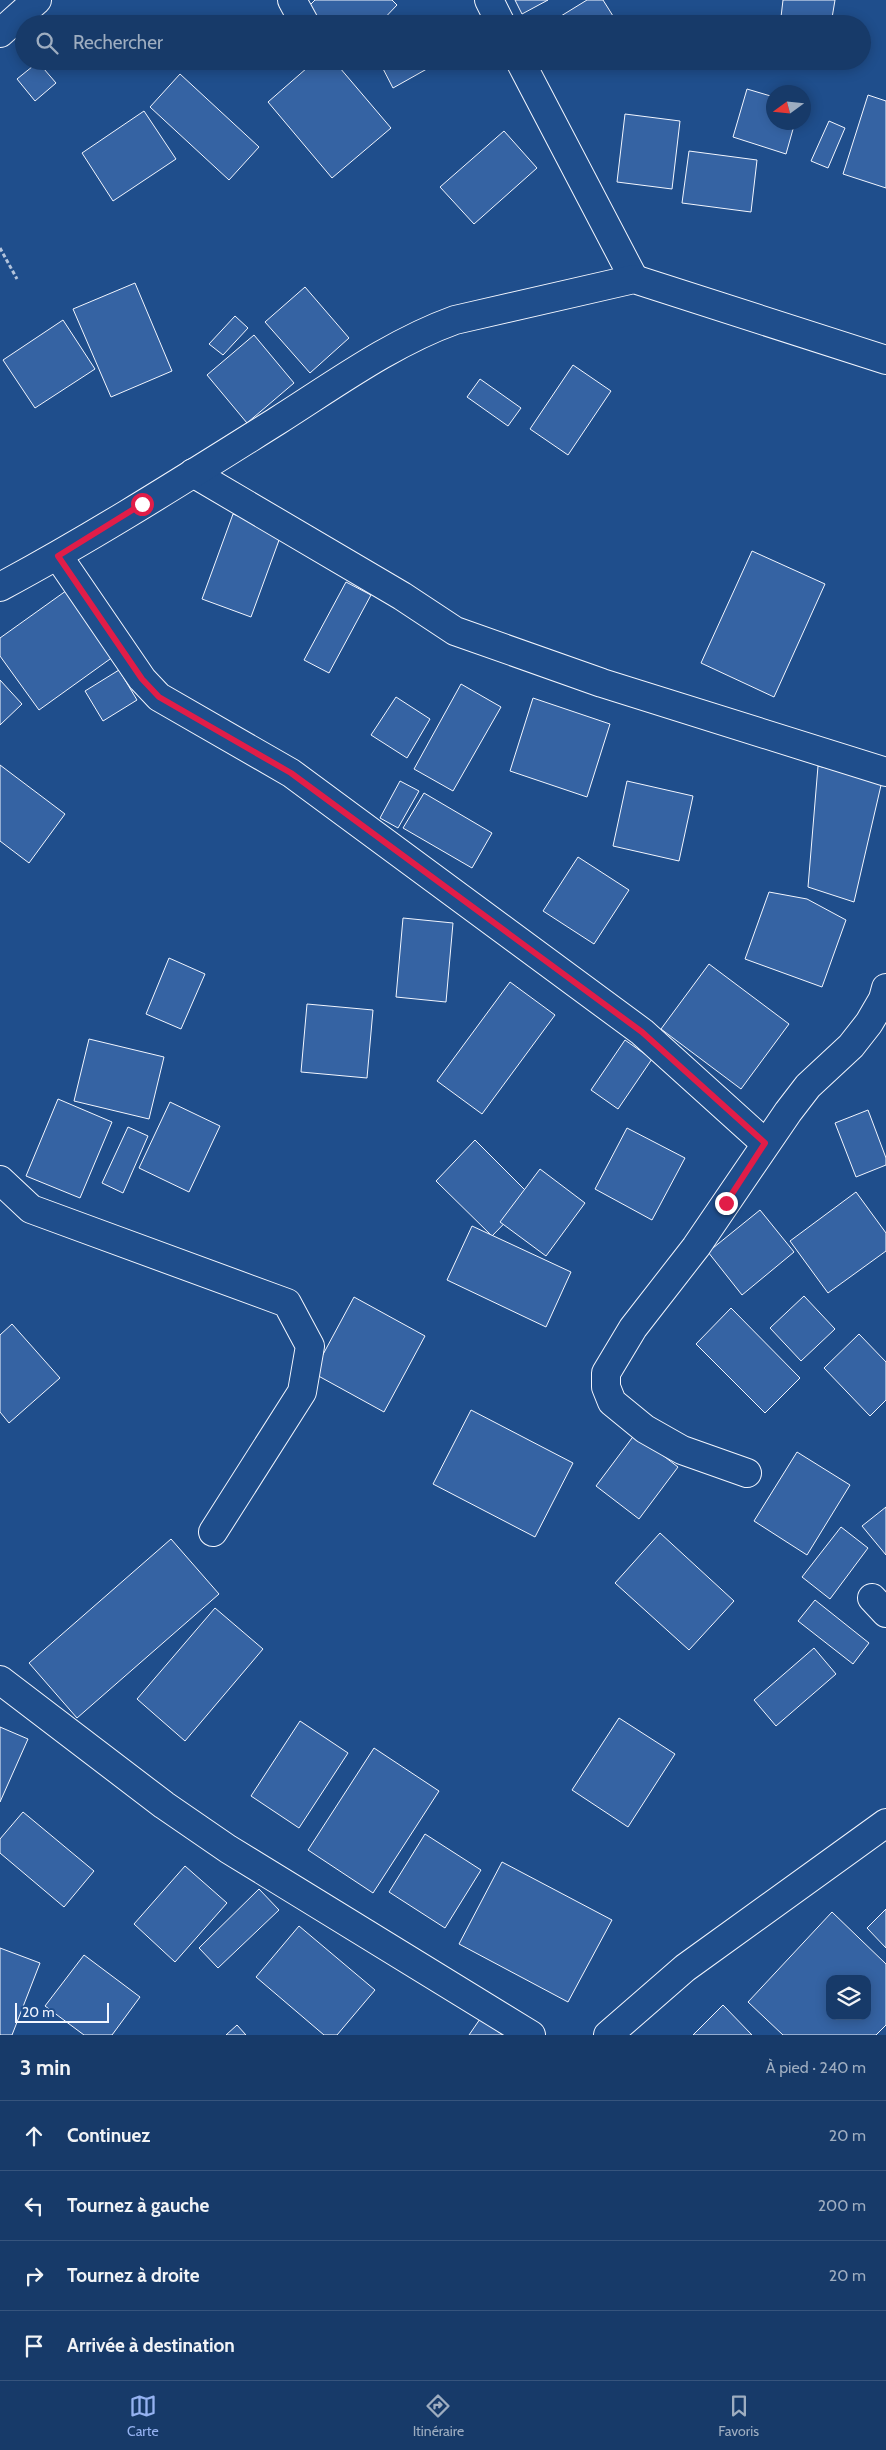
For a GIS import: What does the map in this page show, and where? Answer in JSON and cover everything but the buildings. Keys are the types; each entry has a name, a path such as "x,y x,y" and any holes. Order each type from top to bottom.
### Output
{"street":[{"path":"20,15 37,0"},
{"path":"292,0 300,15"},
{"path":"489,0 496,15"},
{"path":"0,33 15,20"},
{"path":"525,70 634,280"},
{"path":"0,587 58,556 391,350 431,328 455,320 532,301 634,280 886,360"},
{"path":"193,473 402,596 455,631 602,683 886,772"},
{"path":"58,556 142,679 159,697 291,773 642,1032 765,1143"},
{"path":"747,1473 682,1450 645,1430 612,1402 606,1388 606,1373 633,1328 696,1247 765,1143 808,1086 851,1046 883,999 886,988"},
{"path":"0,1180 31,1209 287,1303 310,1346 302,1392 213,1532"},
{"path":"0,1680 164,1805 228,1849 531,2035"},
{"path":"608,2035 685,1968 886,1823"}],"path":[{"path":"0,248 17,279"}],"route":[{"path":"142,504 58,556 142,679 159,697 291,773 642,1032 765,1143 726,1203"}]}
